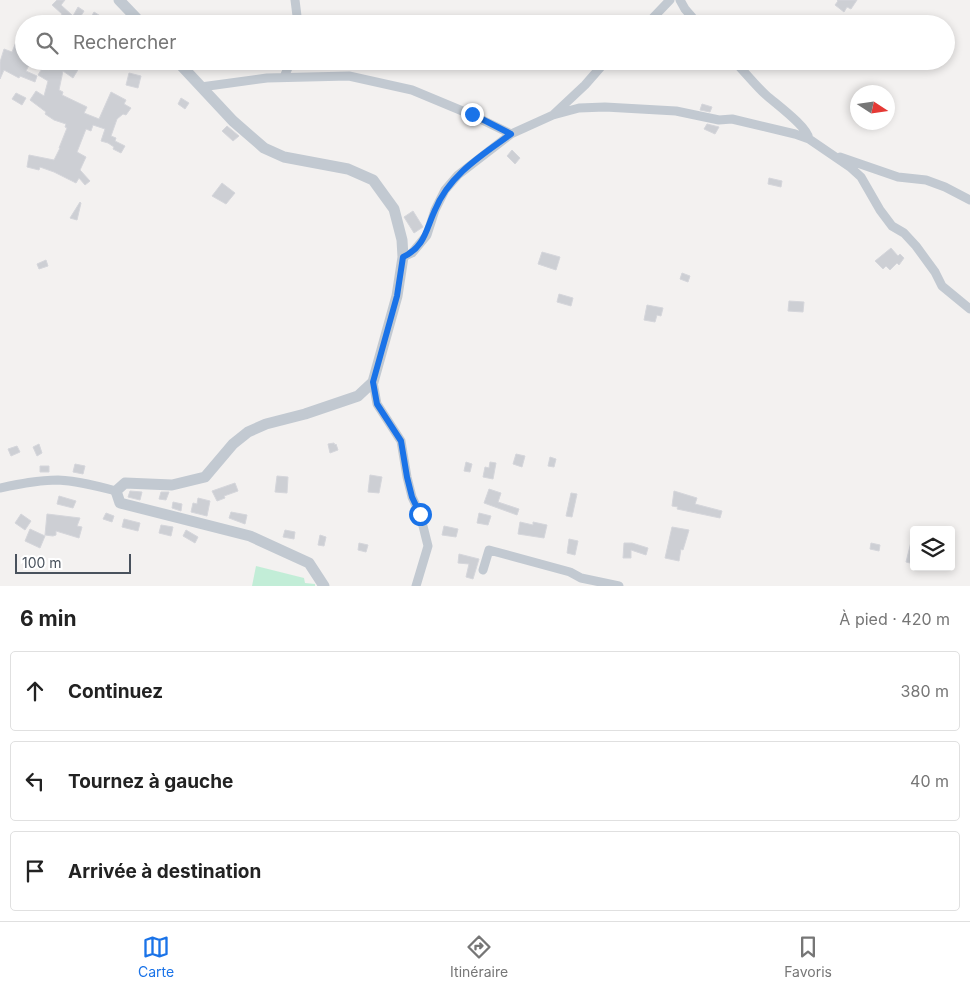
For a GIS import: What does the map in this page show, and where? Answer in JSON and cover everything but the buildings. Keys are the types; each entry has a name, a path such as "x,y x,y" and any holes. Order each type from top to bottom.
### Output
{"street":[{"path":"119,0 133,15"},
{"path":"295,0 297,15"},
{"path":"656,15 670,0"},
{"path":"680,0 690,15"},
{"path":"185,70 233,121 264,148 284,157 348,169 373,180 394,209 402,240 403,257 397,296 373,382 377,404 401,441 412,497 420,514 428,546 416,586"},
{"path":"284,77 287,70"},
{"path":"553,116 598,70"},
{"path":"742,70 765,95 792,117 809,135 809,139"},
{"path":"201,87 267,78 349,76 412,90 472,114 511,134"},
{"path":"403,257 412,253 427,235 434,210 445,190 458,175 511,134 553,116 579,108 605,107 676,111 720,120 732,119 809,139 850,167 861,177 880,210 892,226 904,234 916,246 935,272 942,286 970,309"},
{"path":"832,156 850,160 898,177 926,180 970,200"},
{"path":"0,488 29,482 58,480 116,490 125,483 172,485 205,477 233,444 248,432 266,424 305,414 358,396 373,382"},
{"path":"116,490 120,503 250,536 309,563 324,586"},
{"path":"483,570 489,550 570,572 581,578 619,586"}],"green space":[{"path":"256,566 304,578 305,583 315,584 315,586 252,586"}],"route":[{"path":"420,514 412,497 401,441 377,404 373,382 397,296 403,257 412,253 427,235 434,210 445,190 458,175 511,134 472,114"}]}
